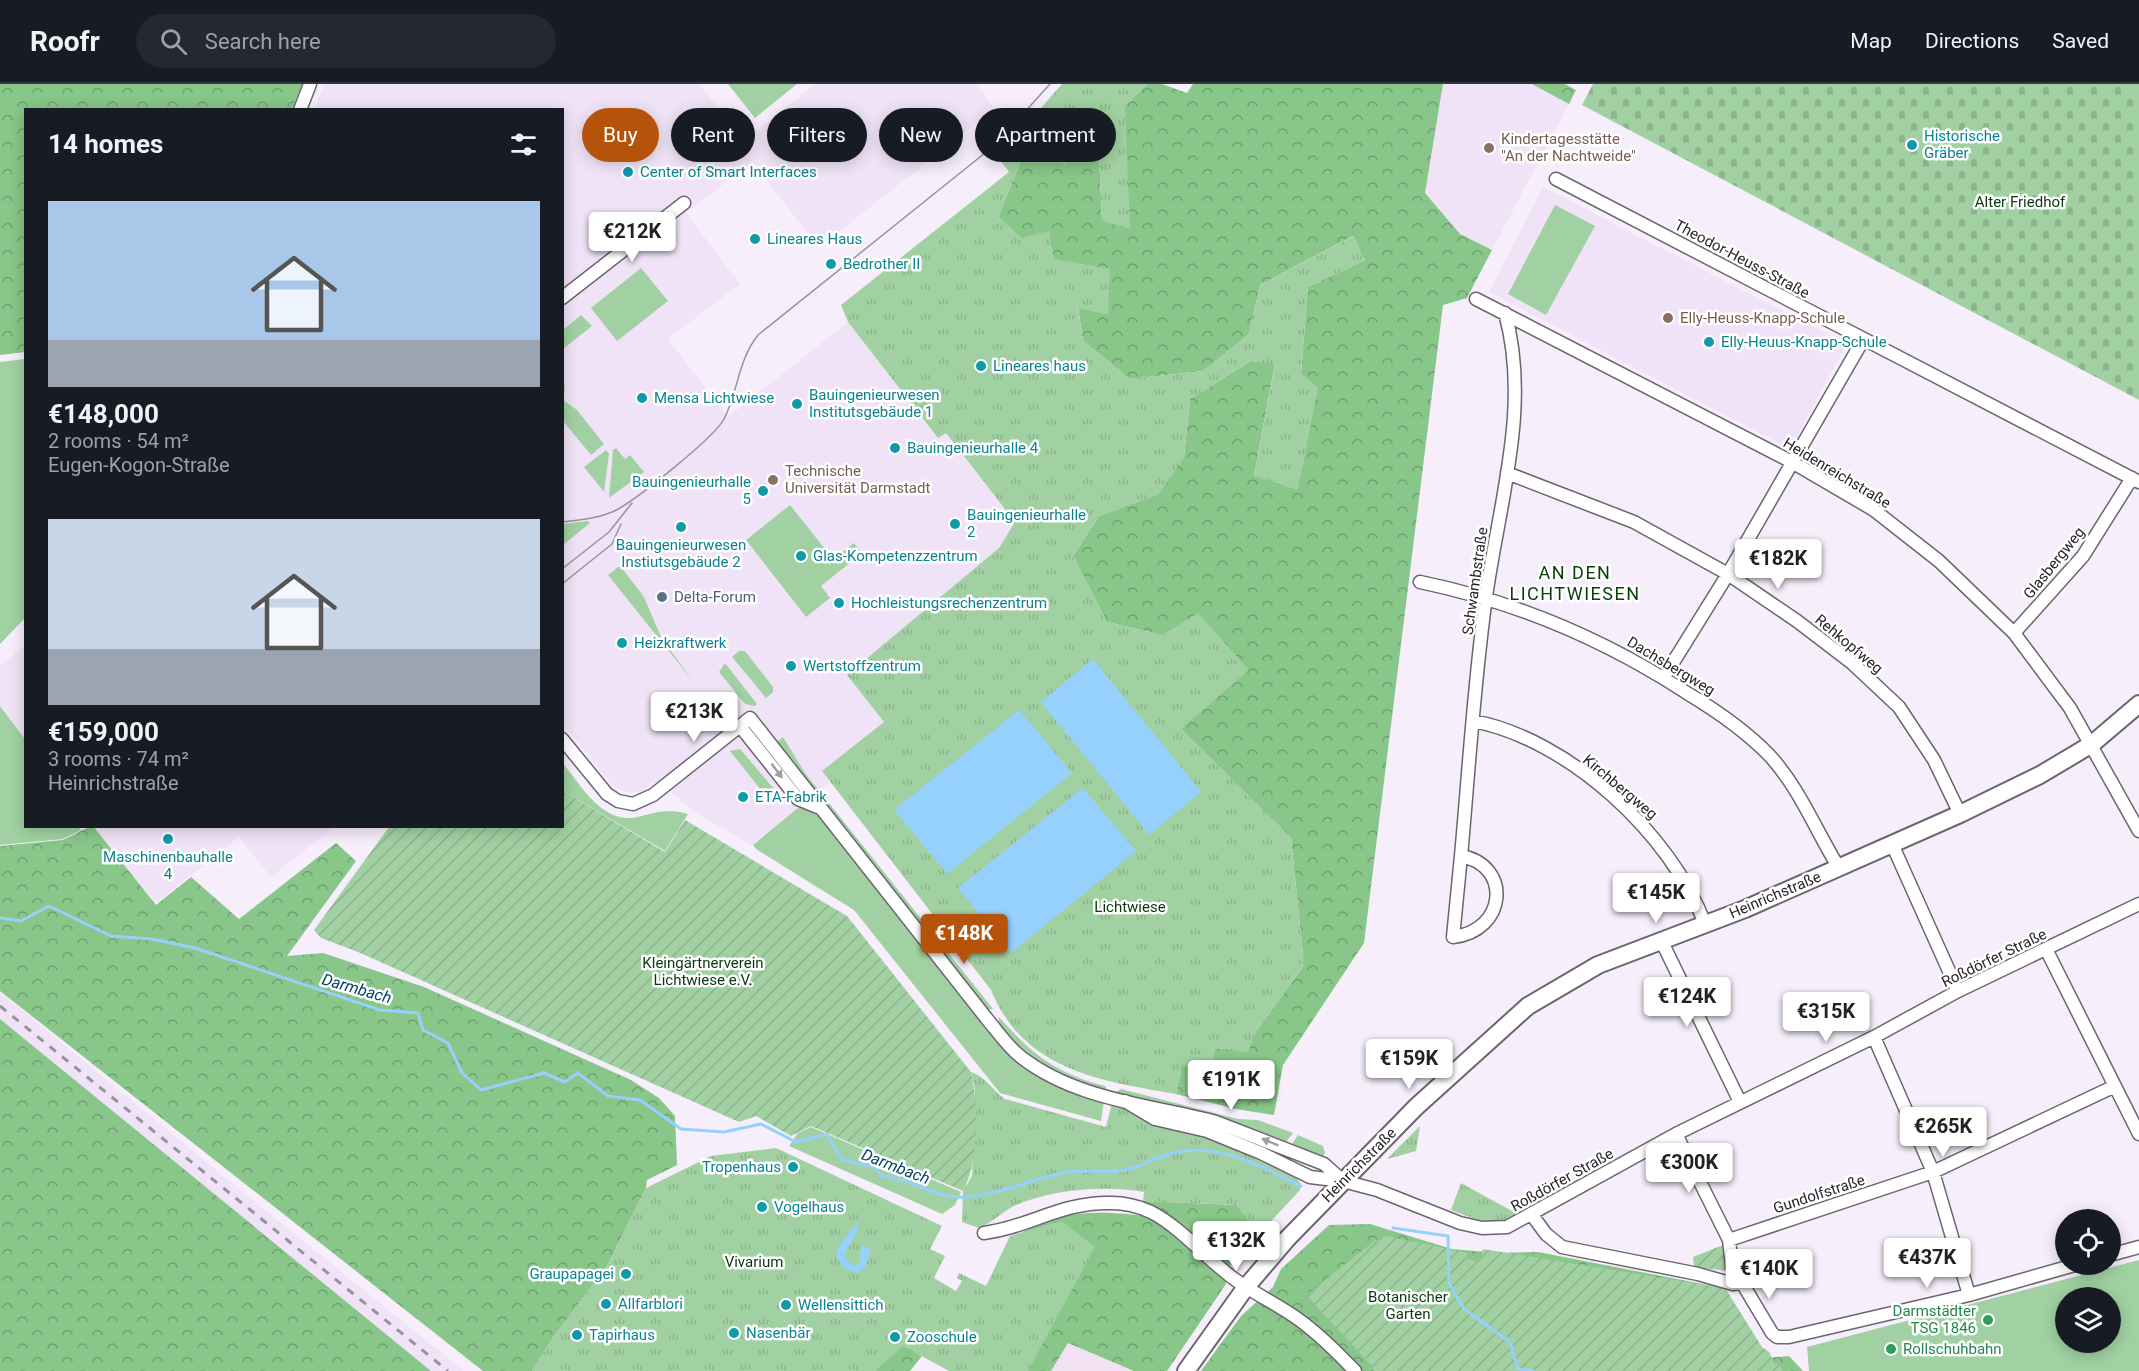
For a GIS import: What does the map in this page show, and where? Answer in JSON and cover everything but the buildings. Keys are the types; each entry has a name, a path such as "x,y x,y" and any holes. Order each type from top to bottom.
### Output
{"main road":[{"name":"Heinrichstraße","path":"1186,1371 1246,1287 1343,1181 1424,1099 1528,1006 1563,983 1598,965 1705,924 1839,868 1960,814 2040,775 2092,744 2139,704"}],"street":[{"path":"301,108 309,84"},
{"name":"Theodor-Heuss-Straße","path":"1556,179 2136,480"},
{"path":"564,296 684,203"},
{"name":"Heidenreichstraße","path":"1476,299 1792,462 1874,510 1939,561 2014,633 2070,708 2139,831"},
{"name":"Schwambstraße","path":"1461,856 1475,858 1488,870 1496,888 1496,908 1486,925 1469,935 1453,937 1486,597 1507,473 1516,398 1514,351 1505,313"},
{"path":"1664,677 1728,574 1863,340"},
{"name":"Rehkopfweg","path":"1507,473 1634,522 1728,574 1797,621 1852,663 1899,707 1934,760 1960,814"},
{"name":"Glasbergweg","path":"2014,633 2083,556 2136,480"},
{"name":"Dachsbergweg","path":"1420,582 1486,597 1570,630 1664,677 1727,718 1770,757 1804,803 1839,868"},
{"name":"Kirchbergweg","path":"1473,721 1489,724 1550,752 1585,774 1621,804 1648,830 1677,866 1705,924"},
{"path":"564,741 607,794 618,801 633,804 653,795 745,722 821,808 995,1029 1020,1056 1046,1074 1073,1087 1216,1122 1324,1164 1343,1181"},
{"path":"1892,844 1958,991"},
{"name":"Roßdörfer Straße","path":"1125,1101 1155,1119 1207,1131 1262,1153 1310,1177 1343,1181 1377,1190 1460,1223 1482,1228 1507,1227 1676,1134 1874,1037 1958,991 2139,904"},
{"path":"1661,940 1740,1102"},
{"path":"2046,949 2137,1127"},
{"path":"1874,1037 1933,1172 1969,1295"},
{"name":"Gundolfstraße","path":"1729,1240 1933,1172 2115,1086"},
{"path":"1676,1134 1729,1240 1732,1266 1740,1283 1777,1337 1789,1337 1969,1295 2055,1271"},
{"path":"984,1233 1000,1231 1048,1213 1078,1205 1128,1204 1165,1221 1246,1287 1297,1318 1337,1351 1355,1371"},
{"path":"1532,1215 1546,1234 1562,1247 1698,1274 1733,1284 1740,1283"},
{"path":"2121,1252 2139,1247"}],"shaded area":[{"name":"Technische Universität Darmstadt","path":"324,84 699,84 718,108 671,108 671,162 752,162 686,213 740,284 668,339 728,417 848,322 938,438 945,433 1015,522 999,548 848,675 884,722 823,771 829,783 751,845 695,812 657,781 642,791 630,793 612,785 564,725 564,108 315,108"},
{"name":"Technische Universität Darmstadt","path":"815,84 976,84 994,108 975,108 975,125 963,134 963,108 879,108 879,162 927,162 819,247 752,162 755,162 755,132 767,123 767,162 867,162 867,108 785,108"},
{"name":"Kindertagesstätte \"An der Nachtweide\"","path":"1443,84 1532,84 1569,104 1492,250 1460,234 1425,193"},
{"name":"Elly-Heuss-Knapp-Schule","path":"1543,187 1847,344 1790,449 1489,292"},
{"path":"24,647 24,737 0,705 0,666"},
{"path":"96,828 333,828 271,877 239,837 156,903"},
{"path":"0,992 464,1371 431,1371 225,1205 0,1019"},
{"path":"1068,1343 1134,1371 1051,1371"}],"green space":[{"path":"0,84 302,84 292,108 24,108 24,352 0,355"},
{"path":"728,84 797,84 755,118 755,108 747,108"},
{"name":"Lichtwiese","path":"1062,84 1147,84 1125,106 1130,229 1102,221 1099,162 1116,162 1116,108 1041,108"},
{"path":"1147,84 1162,84 1187,93 1193,84 1443,84 1425,193 1460,234 1492,250 1467,298 1443,305 1364,943 1283,1065 1274,1115 1236,1109 1176,1094 1182,1065 1212,1059 1215,1048 1248,1051 1255,1033 1304,965 1291,838 1181,729 1162,635 1107,622 1073,556 1099,516 1158,494 1184,457 1190,399 1251,361 1275,363 1254,476 1301,373 1308,287 1365,260 1353,236 1260,285 1249,334 1203,371 1130,379 1083,341 1078,307 1054,259 1021,238 998,217 1021,162 1061,162 1065,164 1065,162 1099,162 1102,221 1114,162 1116,162 1125,106"},
{"path":"1532,84 1565,84 1576,90 1569,104"},
{"name":"Alter Friedhof","path":"1593,84 2139,84 2139,400 1582,105"},
{"name":"Lichtwiese","path":"1002,162 1021,162 998,217 1021,238 1049,231 1054,259 1110,269 1108,315 1078,308 1083,341 1130,379 1203,371 1249,334 1260,285 1354,236 1365,260 1308,287 1301,373 1318,388 1298,490 1254,476 1275,364 1251,361 1190,399 1184,457 1158,495 1099,516 1073,556 1107,622 1162,635 1198,613 1249,670 1181,729 1291,838 1304,965 1255,1033 1248,1052 1215,1048 1213,1069 1182,1065 1176,1094 1093,1077 1068,1068 1044,1055 1023,1039 1005,1017 991,990 822,771 884,722 847,675 999,548 1015,522 946,433 938,438 848,322 841,305 1009,172"},
{"path":"1555,205 1595,226 1546,315 1508,294"},
{"path":"641,268 668,301 617,341 591,308"},
{"path":"581,315 592,326 564,348 564,329"},
{"path":"24,359 24,619 0,644 0,362"},
{"path":"564,401 577,410 604,444 591,455 564,422"},
{"path":"616,448 625,459 630,455 644,472 609,498 613,450"},
{"path":"606,450 609,454 604,492 584,467"},
{"path":"790,505 833,559 854,543 862,553 821,586 830,598 806,617 746,540"},
{"path":"588,521 590,523 564,544 564,524"},
{"path":"621,567 644,597 661,637 692,680 608,575"},
{"path":"739,651 745,651 773,687 773,692 766,698 732,657"},
{"path":"725,663 757,704 755,706 745,704 719,672"},
{"path":"699,693 712,698 720,707 724,719 721,732 692,696"},
{"path":"0,706 24,738 24,828 80,828 81,830 63,839 0,845"},
{"path":"783,737 805,773 993,1009 986,1009 776,743"},
{"path":"740,749 774,789 765,795 730,751"},
{"path":"564,765 585,792 603,809 614,815 625,818 669,811 688,814 665,851 564,792"},
{"name":"Kleingärtnerverein Lichtwiese e.V.","path":"564,792 665,852 685,820 847,916 971,1072 974,1085 976,1133 968,1179 963,1191 811,1126 791,1136 756,1116 739,1122 358,952 321,938 314,930 388,828 564,828"},
{"path":"799,807 808,809 822,819 1002,1046 1049,1081 1104,1101 1101,1121 1000,1093 854,910 756,849 753,845"},
{"path":"87,828 95,828 156,905 191,877 239,919 336,843 356,861 287,956 323,953 424,987 631,1080 659,1098 675,1116 677,1165 647,1180 646,1188 607,1266 552,1339 532,1371 483,1371 0,991 0,846 63,840"},
{"path":"999,1017 1023,1042 1046,1061 1073,1075 1105,1086 1107,1090 1061,1074 1034,1058 999,1025"},
{"path":"0,1019 431,1371 0,1371"},
{"path":"971,1072 1005,1099 1106,1127 1112,1103 1177,1129 1219,1142 1296,1178 1301,1184 1300,1190 1258,1235 1237,1205 1143,1201 1144,1192 1112,1189 1061,1192 1029,1200 1010,1208 979,1228 962,1222 963,1191 972,1176 975,1089"},
{"path":"1121,1089 1238,1119 1258,1120 1293,1133 1286,1142 1210,1115 1115,1093"},
{"path":"1420,1126 1416,1151 1387,1159"},
{"path":"811,1127 961,1192 955,1205 942,1214 789,1146 798,1133"},
{"path":"1298,1135 1323,1146 1325,1153 1322,1158 1292,1144"},
{"name":"Vivarium","path":"776,1148 942,1226 930,1249 945,1256 934,1278 956,1291 962,1281 957,1278 959,1273 986,1286 1010,1236 1061,1221 1095,1247 1028,1371 949,1371 903,1346 875,1371 532,1371 552,1339 607,1266 646,1188 711,1156"},
{"path":"1461,1183 1521,1216 1495,1223 1477,1220 1451,1210"},
{"path":"1143,1201 1237,1205 1258,1235 1226,1270 1226,1284 1167,1371 1134,1371 1068,1343 1051,1371 989,1371 1023,1250 1021,1233 1035,1225 1065,1216 1113,1213 1144,1216"},
{"name":"Botanischer Garten","path":"1370,1224 1452,1249 1497,1253 1538,1252 1713,1286 1764,1358 1789,1356 1803,1371 1201,1371 1241,1316 1273,1287 1281,1269 1329,1225"},
{"name":"Botanischer Garten","path":"1386,1236 1467,1253 1466,1259 1479,1262 1483,1249 1725,1288 1762,1347 1769,1352 1775,1364 1780,1363 1782,1371 1374,1371 1306,1295 1376,1240"},
{"path":"1723,1245 1728,1271 1694,1267 1693,1257"},
{"name":"Darmstädter TSG 1846","path":"2139,1260 2139,1371 1809,1371 1807,1347 2082,1275 2121,1275 2121,1265"},
{"path":"871,1335 904,1346 922,1356 910,1371 866,1371"}],"water":[{"path":"1093,659 1201,792 1149,835 1041,702"},
{"path":"1019,710 1072,773 947,874 894,810"},
{"path":"1083,788 1136,851 1011,953 958,888"},
{"path":"862,1215 856,1228 858,1230 844,1255 853,1267 859,1262 862,1244 871,1250 864,1269 856,1273 843,1268 836,1255 844,1239"}],"waterway":[{"name":"Darmbach","path":"0,918 21,921 49,906 111,936 152,939 195,948 380,1010 418,1013 423,1030 448,1043 462,1073 481,1090 544,1073 565,1082 578,1073 608,1096 640,1100 681,1129 724,1132 761,1124 796,1142 827,1134 842,1160 874,1167 882,1176 903,1180 943,1195 977,1196 1070,1172 1125,1170 1172,1153 1190,1150 1223,1153 1239,1158 1301,1186"},
{"name":"Darmbach","path":"1393,1228 1448,1236 1449,1283 1464,1309 1510,1342 1518,1369 1533,1371"}],"tram line":[{"path":"564,522 599,516 620,508 659,480 692,452 724,419 746,355 758,335 995,145 1050,84"},
{"path":"564,567 609,532 632,503"},
{"path":"564,582 612,544 621,524"}],"railway":[{"path":"0,1006 448,1371"}],"place":[{"name":"Historische Gräber","path":"1912,145"},
{"name":"Kindertagesstätte \"An der Nachtweide\"","path":"1489,148"},
{"name":"Center of Smart Interfaces","path":"628,172"},
{"name":"Lineares Haus","path":"755,239"},
{"name":"Bedrother II","path":"831,264"},
{"name":"Elly-Heuss-Knapp-Schule","path":"1668,318"},
{"name":"Elly-Heuus-Knapp-Schule","path":"1709,342"},
{"name":"Lineares haus","path":"981,366"},
{"name":"Mensa Lichtwiese","path":"642,398"},
{"name":"Bauingenieurwesen Institutsgebäude 1","path":"797,404"},
{"name":"Bauingenieurhalle 4","path":"895,448"},
{"name":"Technische Universität Darmstadt","path":"773,480"},
{"name":"Bauingenieurhalle 5","path":"763,491"},
{"name":"Bauingenieurhalle 2","path":"955,524"},
{"name":"Bauingenieurwesen Instiutsgebäude 2","path":"681,527"},
{"name":"Glas-Kompetenzzentrum","path":"801,556"},
{"name":"Delta-Forum","path":"662,597"},
{"name":"Hochleistungsrechenzentrum","path":"839,603"},
{"name":"Heizkraftwerk","path":"622,643"},
{"name":"Wertstoffzentrum","path":"791,666"},
{"name":"ETA-Fabrik","path":"743,797"},
{"name":"Maschinenbauhalle 4","path":"168,839"},
{"name":"Tropenhaus","path":"793,1167"},
{"name":"Vogelhaus","path":"762,1207"},
{"name":"Graupapagei","path":"626,1274"},
{"name":"Allfarblori","path":"606,1304"},
{"name":"Wellensittich","path":"786,1305"},
{"name":"Darmstädter TSG 1846","path":"1988,1320"},
{"name":"Nasenbär","path":"734,1333"},
{"name":"Tapirhaus","path":"577,1335"},
{"name":"Zooschule","path":"895,1337"},
{"name":"Rollschuhbahn","path":"1891,1349"}],"district":[{"name":"AN DEN LICHTWIESEN","path":"1575,583"}]}
